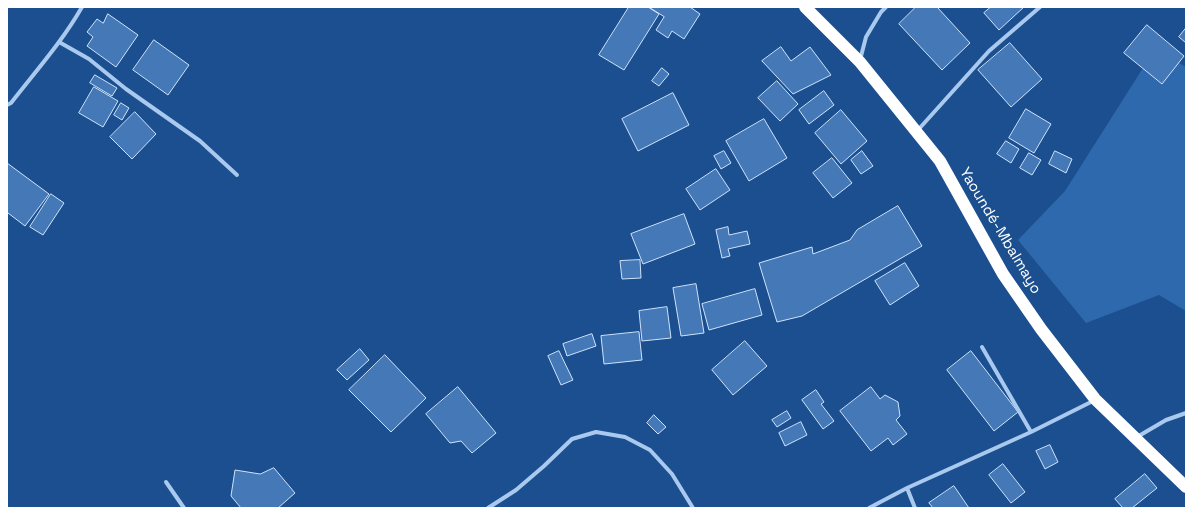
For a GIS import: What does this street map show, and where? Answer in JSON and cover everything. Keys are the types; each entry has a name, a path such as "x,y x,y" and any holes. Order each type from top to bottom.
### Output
{"highway":[{"name":"Yaoundé-Mbalmayo","path":"805,7 860,62 940,161 1003,274 1041,329 1095,400 1186,487"}],"street":[{"path":"7,105 11,103 59,42 73,23 82,7"},
{"path":"860,62 866,37 881,12 886,7"},
{"path":"916,132 989,51 1040,7"},
{"path":"59,42 88,59 126,89 200,141 237,174"},
{"path":"982,347 1031,432"},
{"path":"869,508 907,488 1031,432 1095,400"},
{"path":"1135,438 1166,420 1186,413"},
{"path":"488,508 516,490 572,439 596,432 625,437 650,450 672,474 693,508"},
{"path":"166,482 184,508"},
{"path":"907,488 915,508"}],"shaded area":[{"path":"1155,49 1186,67 1186,311 1159,295 1086,323 1018,240 1065,191"}],"building":[{"path":"629,7 648,7 659,14 624,70 599,55"},
{"path":"649,7 690,7 700,14 684,39 672,31 668,38 656,30 664,17"},
{"path":"916,7 937,7 970,43 942,70 899,24"},
{"path":"991,7 1024,7 999,30 984,13"},
{"path":"108,14 138,35 116,67 87,46 93,37 87,32 97,19 103,23"},
{"path":"1147,25 1184,56 1162,84 1124,53"},
{"path":"1186,28 1186,43 1179,37"},
{"path":"154,40 189,65 168,95 133,70"},
{"path":"1010,43 1042,79 1011,107 978,70"},
{"path":"781,47 791,61 810,47 831,75 793,94 762,61"},
{"path":"662,68 669,74 659,86 652,81"},
{"path":"95,75 117,88 112,96 90,83"},
{"path":"777,81 798,104 780,121 758,98"},
{"path":"94,87 118,101 103,127 79,113"},
{"path":"824,91 834,105 809,124 799,110"},
{"path":"673,93 689,125 638,151 622,119"},
{"path":"121,103 129,108 122,120 114,115"},
{"path":"1026,109 1051,124 1034,153 1009,138"},
{"path":"841,110 867,141 841,164 815,133"},
{"path":"135,112 156,134 132,159 110,137"},
{"path":"764,119 787,158 749,181 726,141"},
{"path":"1006,141 1019,149 1011,163 997,154"},
{"path":"724,151 731,163 721,169 714,156"},
{"path":"862,151 873,166 861,174 851,160"},
{"path":"1055,151 1072,159 1066,173 1049,164"},
{"path":"1029,153 1041,160 1032,175 1020,168"},
{"path":"832,158 852,183 833,198 813,173"},
{"path":"7,163 49,194 25,226 8,213 7,214"},
{"path":"716,169 730,190 700,210 686,189"},
{"path":"51,194 64,203 43,235 30,227"},
{"path":"898,206 922,246 802,316 777,322 759,263 812,247 813,254 850,240 857,230"},
{"path":"684,214 695,244 643,264 631,234"},
{"path":"728,227 729,235 747,231 750,244 728,249 730,256 722,258 716,230"},
{"path":"640,260 641,278 622,279 620,261"},
{"path":"905,263 919,286 890,305 875,281"},
{"path":"696,284 704,333 681,336 673,288"},
{"path":"755,289 762,315 709,330 702,304"},
{"path":"667,307 671,338 642,341 639,311"},
{"path":"639,332 642,360 604,364 601,336"},
{"path":"592,334 596,346 567,356 563,344"},
{"path":"745,341 767,366 733,395 712,370"},
{"path":"360,349 369,360 347,380 337,370"},
{"path":"559,351 573,380 561,385 548,356"},
{"path":"971,351 1018,412 994,431 947,370"},
{"path":"385,355 426,398 391,432 349,390"},
{"path":"458,387 496,433 472,453 461,441 450,443 426,414"},
{"path":"871,387 880,399 885,395 898,402 900,416 896,420 907,434 893,445 888,438 871,451 840,411"},
{"path":"816,390 824,402 821,404 834,421 823,429 802,400"},
{"path":"787,411 791,418 777,427 772,420"},
{"path":"654,415 666,427 658,434 647,423"},
{"path":"801,422 807,435 785,446 779,433"},
{"path":"1050,445 1058,462 1045,469 1036,451"},
{"path":"1003,464 1025,492 1011,503 989,475"},
{"path":"274,468 295,493 278,508 241,508 231,496 235,470 260,474"},
{"path":"1145,474 1157,488 1132,508 1123,508 1115,499"},
{"path":"954,486 969,508 933,508 929,503"}]}
